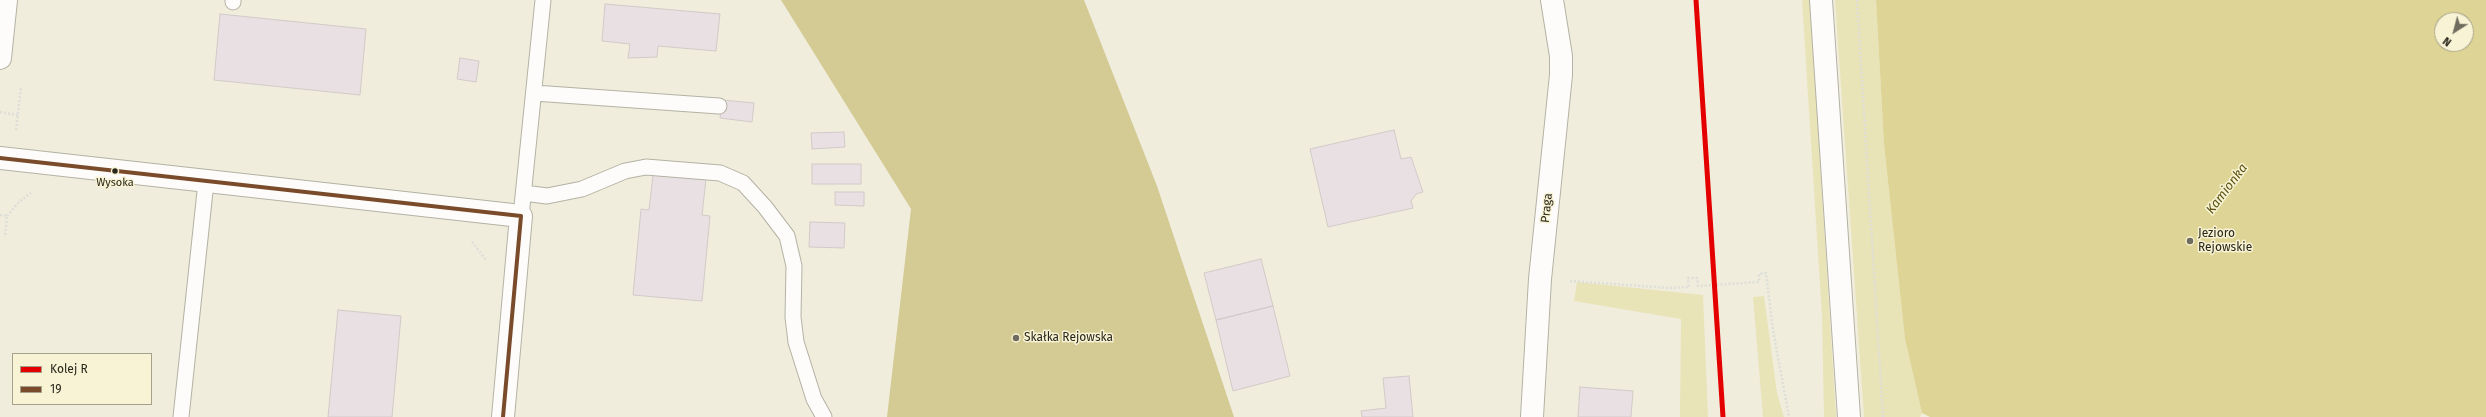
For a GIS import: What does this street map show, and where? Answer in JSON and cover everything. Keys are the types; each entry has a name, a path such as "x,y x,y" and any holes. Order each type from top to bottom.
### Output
{"street":[{"path":"0,58 6,0"},
{"name":"Praga","path":"1532,417 1540,279 1561,74 1561,56 1552,0"},
{"path":"1821,0 1849,417"},
{"path":"0,158 521,216 503,417"}],"lane":[{"path":"521,216 543,0"},
{"path":"534,93 719,106"},
{"path":"524,193 547,196 582,188 625,171 646,167 720,173 743,183 766,206 787,236 794,266 793,317 796,342 812,393 824,417"},
{"path":"181,417 206,182"}],"path":[{"path":"1857,0 1882,417"},
{"path":"0,112 18,115"},
{"path":"5,237 7,216 19,202 36,190"},
{"path":"0,215 7,216"},
{"path":"471,241 490,264"},
{"path":"1540,279 1670,288 1688,287 1688,278 1697,278 1698,286 1758,282 1759,274 1766,273 1773,330 1789,417"}],"shaded area":[{"path":"781,0 1084,0 1157,186 1234,417 887,417 911,209"},
{"path":"1802,0 1810,0 1836,417 1824,417 1822,317"},
{"path":"1835,0 1876,0 1884,144 1905,339 1922,413 1920,417 1864,417"},
{"path":"1577,282 1703,295 1708,417 1680,417 1681,319 1574,301"},
{"path":"1764,296 1777,393 1784,417 1763,417 1753,297"}],"water":[{"name":"Jezioro Rejowskie","path":"1876,0 2486,0 2486,417 1930,417 1922,413 1905,339 1884,144"}],"building":[{"path":"605,4 720,14 716,51 658,46 657,57 628,58 630,44 602,41"},
{"path":"220,14 366,29 360,95 214,80"},
{"path":"460,58 479,61 476,82 457,79"},
{"path":"722,100 754,103 752,122 720,118"},
{"path":"1394,130 1401,159 1411,157 1423,192 1416,194 1411,201 1413,208 1328,227 1310,149"},
{"path":"844,132 845,147 812,149 811,133"},
{"path":"812,164 861,164 861,184 812,184"},
{"path":"653,175 706,179 702,215 710,216 702,301 633,295 641,209 649,210"},
{"path":"835,192 864,192 864,206 835,205"},
{"path":"810,222 845,223 844,248 809,247"},
{"path":"1261,259 1273,306 1216,320 1204,273"},
{"path":"1273,306 1290,376 1233,391 1216,320"},
{"path":"338,310 401,316 392,417 328,417"},
{"path":"1409,376 1413,417 1362,417 1361,411 1386,408 1383,378"},
{"path":"1580,387 1633,391 1631,417 1578,417"}],"rail line":[{"name":"R","path":"1696,0 1723,417"}],"transit line":[{"name":"19","path":"0,158 521,216"},
{"name":"19","path":"503,417 521,216"}],"place":[{"name":"Wysoka","path":"115,171"},
{"name":"Jezioro Rejowskie","path":"2190,241"},
{"name":"Skałka Rejowska","path":"1016,338"}],"water label":[{"name":"Kamionka","path":"2227,189"}]}
